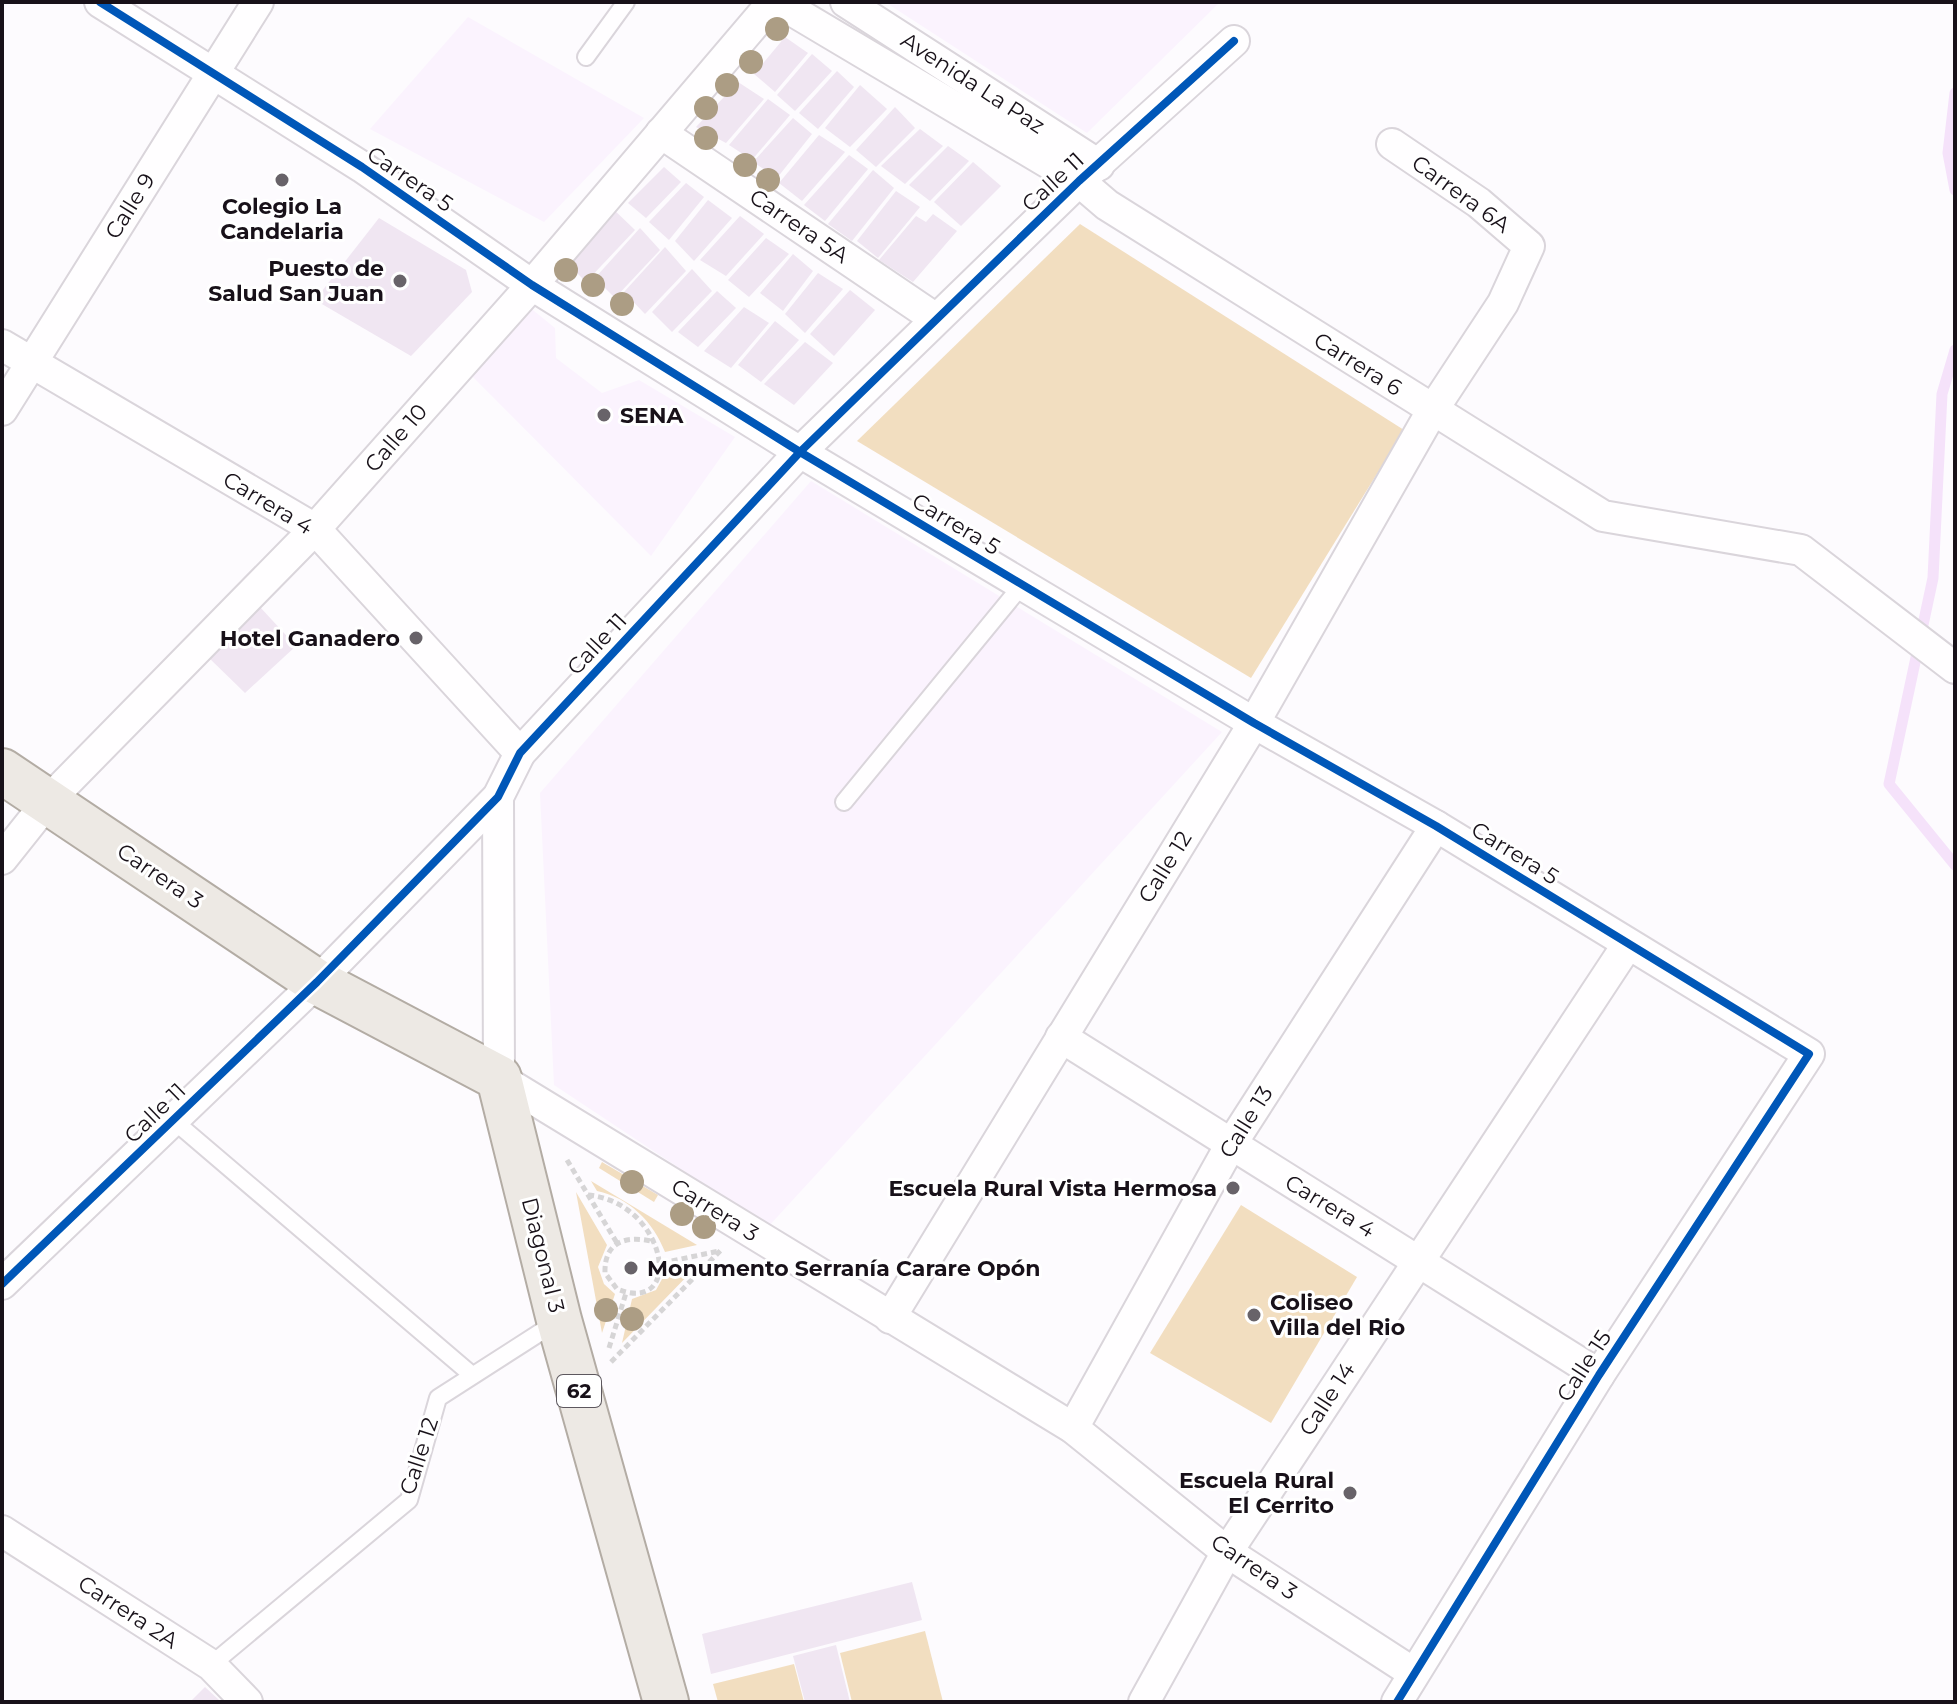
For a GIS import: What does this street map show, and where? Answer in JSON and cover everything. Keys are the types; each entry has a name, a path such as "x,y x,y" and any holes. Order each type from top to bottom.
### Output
{"main road":[{"name":"Carrera 3","path":"2,771 317,982 499,1078"},
{"name":"Diagonal 3","path":"499,1078 559,1320 666,1702"}],"street":[{"name":"Carrera 5","path":"100,2 214,72 532,285 800,452 1254,723 1436,826 1809,1054"},
{"name":"Calle 9","path":"2,410 258,2"},
{"name":"Calle 10","path":"2,859 49,800 315,529 532,285 776,2"},
{"name":"Carrera 6","path":"776,2 1089,173 1107,205 1603,516 1801,550 1955,668"},
{"name":"Avenida La Paz","path":"846,2 1089,173"},
{"name":"Calle 11","path":"2,1284 317,982 498,797 520,753 800,452 1089,173 1234,41"},
{"name":"Carrera 5A","path":"661,133 936,319"},
{"name":"Carrera 6A","path":"1392,144 1479,203 1529,246"},
{"name":"Calle 12","path":"890,1318 1254,723 1432,411 1503,303 1529,246"},
{"name":"Carrera 4","path":"2,345 315,529 520,753"},
{"name":"Diagonal 3","path":"498,797 499,1078"},
{"name":"Calle 13","path":"1073,1428 1230,1146 1436,826"},
{"name":"Calle 14","path":"1144,1702 1227,1552 1628,944"},
{"name":"Carrera 4","path":"1061,1037 1230,1146 1419,1259 1599,1375"},
{"name":"Calle 15","path":"1397,1702 1412,1672 1599,1375 1809,1054"},
{"name":"Carrera 3","path":"499,1078 1073,1428 1227,1552 1412,1672"},
{"name":"Carrera 2A","path":"2,1531 211,1665 247,1702"}],"lane":[{"path":"586,57 626,2"},
{"path":"844,802 1022,585"},
{"path":"173,1120 472,1375"},
{"name":"Calle 12","path":"211,1665 409,1500 438,1398 559,1320"}],"path":[{"path":"564,1155 617,1243"},
{"path":"588,1195 601,1196 625,1208 647,1226 655,1242 662,1263 655,1283 637,1293 626,1293 609,1283 605,1273 607,1254 617,1243 635,1237 655,1242"},
{"path":"580,1394 743,1228"},
{"path":"662,1263 720,1251"},
{"path":"614,1332 626,1293"}],"shaded area":[{"path":"885,2 1220,2 1087,133"},
{"path":"468,17 644,118 544,222 370,129"},
{"path":"1080,224 1404,430 1251,678 857,441"},
{"name":"SENA","path":"528,306 555,328 556,358 602,393 639,380 735,437 651,556 461,365"},
{"path":"811,481 1222,732 768,1227 554,1085 540,793"},
{"path":"602,1162 658,1195 654,1202 599,1168"},
{"path":"591,1181 697,1245 665,1252 654,1231 639,1213 620,1199 597,1191"},
{"path":"576,1192 607,1245 598,1267 604,1284 615,1294 602,1333"},
{"name":"Coliseo Villa del Rio","path":"1241,1205 1357,1277 1271,1423 1150,1353"},
{"path":"696,1267 622,1343 632,1299 656,1290 667,1270"},
{"path":"925,1631 943,1702 852,1702 840,1653"},
{"path":"794,1664 804,1702 718,1702 713,1684"}],"building":[{"path":"785,37 808,53 775,92 754,74"},
{"path":"812,54 832,71 795,111 777,95"},
{"path":"837,71 854,87 818,129 799,113"},
{"path":"738,82 764,99 726,143 696,127"},
{"path":"860,85 887,109 850,147 825,128"},
{"path":"768,99 790,115 752,160 729,145"},
{"path":"895,107 915,128 876,167 856,150"},
{"path":"793,118 812,134 777,178 753,162"},
{"path":"920,129 943,146 905,184 881,166"},
{"path":"819,135 845,152 802,201 779,183"},
{"path":"948,146 969,161 930,201 909,185"},
{"path":"849,155 868,169 825,221 804,205"},
{"path":"973,162 1001,186 961,226 934,202"},
{"path":"664,167 681,182 646,218 628,203"},
{"path":"873,170 894,188 852,241 828,224"},
{"path":"686,183 704,197 669,240 649,222"},
{"path":"896,191 920,207 878,258 857,241"},
{"path":"708,200 732,218 694,261 675,241"},
{"path":"611,207 635,230 586,282 562,258"},
{"path":"933,214 957,231 913,282 879,260 916,216 926,222"},
{"path":"740,216 764,234 726,276 700,260"},
{"name":"Puesto de Salud San Juan","path":"379,218 466,270 472,292 411,356 315,300"},
{"path":"640,228 660,250 615,298 595,278"},
{"path":"766,238 789,254 749,297 728,280"},
{"path":"665,247 686,271 645,314 624,292"},
{"path":"793,254 813,271 783,311 760,293"},
{"path":"692,269 712,291 672,332 652,312"},
{"path":"818,273 843,289 805,333 785,314"},
{"path":"850,290 875,310 834,356 810,334"},
{"path":"717,291 736,308 698,347 678,332"},
{"path":"744,307 769,323 731,368 704,351"},
{"path":"775,321 799,340 761,382 738,365"},
{"path":"805,342 833,363 794,405 764,384"},
{"path":"260,607 296,646 245,693 206,655"},
{"path":"912,1582 922,1620 711,1674 702,1634"},
{"path":"836,1645 850,1702 805,1702 793,1656"},
{"path":"205,1687 219,1700 190,1702"}],"waterway":[{"path":"1955,93 1948,153 1955,190"},
{"path":"1955,350 1942,394 1933,578 1889,784 1955,865"}],"cycle path":[{"path":"100,2 362,167 532,285 800,452 1254,723 1436,826 1809,1054 1599,1375 1397,1702"},
{"path":"2,1284 317,982 498,797 520,753 800,452 1079,181 1234,41"}],"place":[{"name":"Colegio La Candelaria","path":"282,180"},
{"name":"Puesto de Salud San Juan","path":"400,281"},
{"name":"SENA","path":"604,415"},
{"name":"Hotel Ganadero","path":"416,638"},
{"name":"Escuela Rural Vista Hermosa","path":"1233,1188"},
{"name":"Monumento Serranía Carare Opón","path":"631,1268"},
{"name":"Coliseo Villa del Rio","path":"1254,1315"},
{"name":"Escuela Rural El Cerrito","path":"1350,1493"}]}
